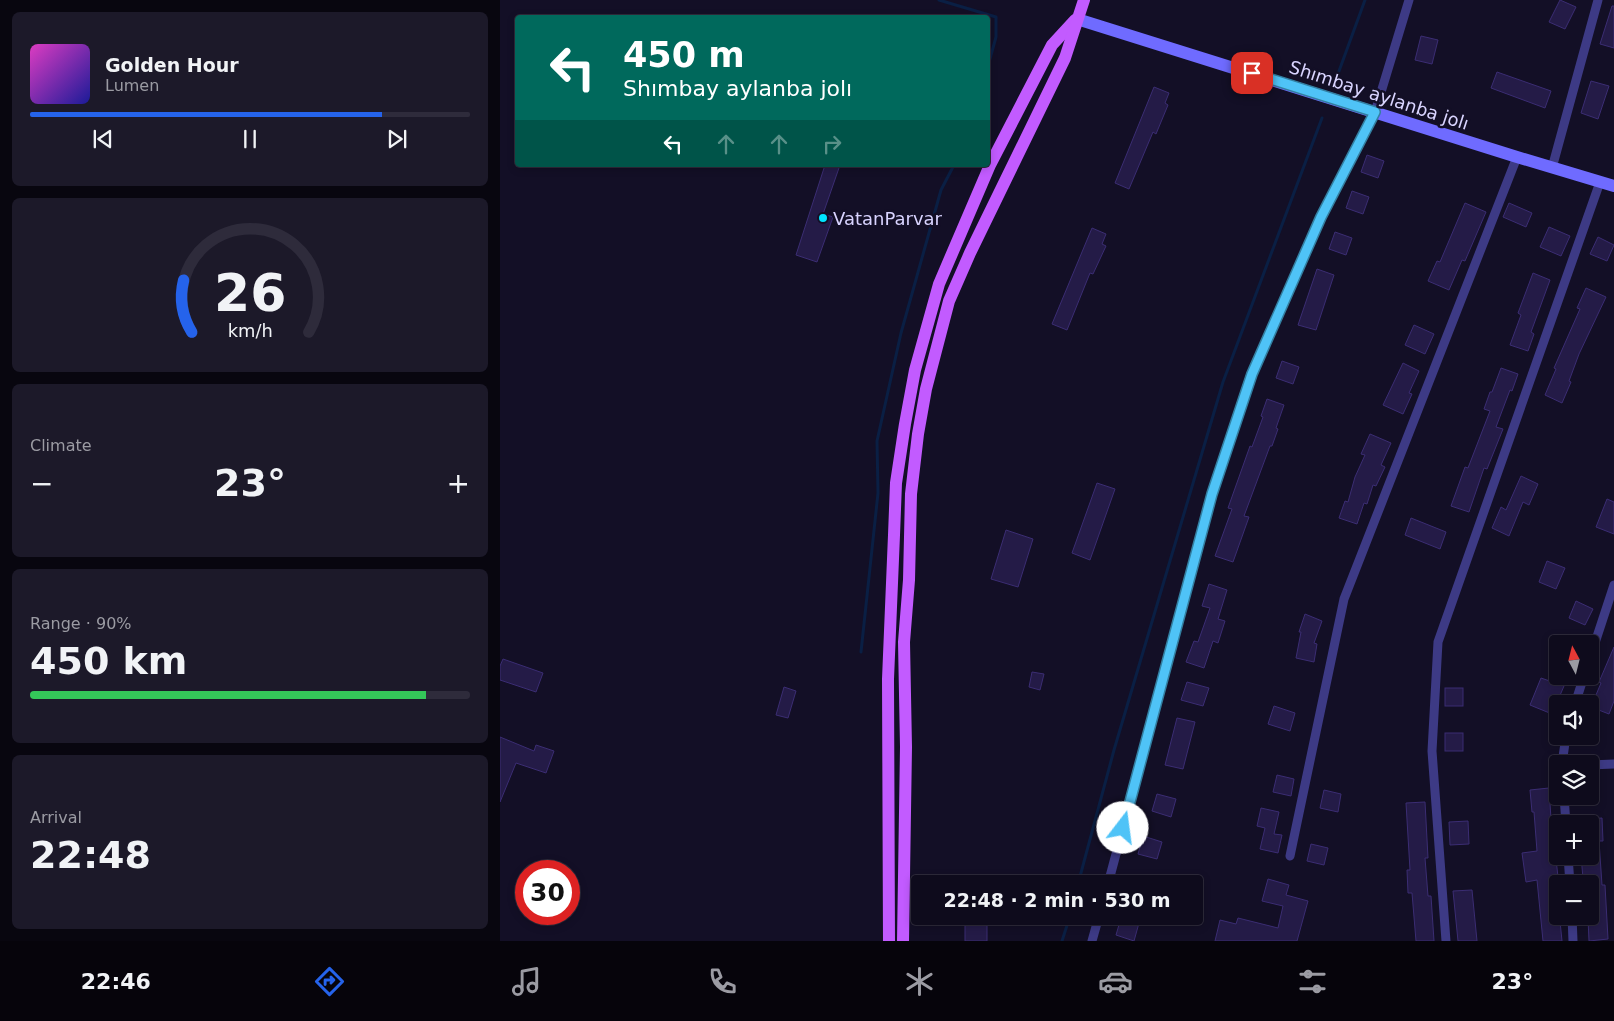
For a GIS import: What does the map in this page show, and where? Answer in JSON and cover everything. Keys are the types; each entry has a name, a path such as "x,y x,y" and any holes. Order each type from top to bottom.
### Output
{"main road":[{"path":"902,941 906,747 904,642 911,494 918,434 926,389 949,301 970,253 1065,58 1084,0"},
{"path":"990,165 1052,46 1077,19"},
{"name":"Shımbay aylanba jolı","path":"1077,19 1614,186"},
{"path":"889,941 888,679 896,483 915,370 939,284 989,167"}],"street":[{"path":"1110,875 1212,494 1252,374 1321,217 1375,112 1410,0"},
{"path":"1552,168 1598,0"},
{"path":"1290,856 1344,599 1517,157"},
{"path":"1446,941 1432,751 1438,642 1600,182"},
{"path":"1597,635 1614,584"},
{"path":"1599,765 1614,764"},
{"path":"1092,941 1096,925"},
{"path":"1572,925 1573,941"}],"building":[{"path":"1560,0 1576,7 1565,29 1549,22"},
{"path":"1612,6 1614,6 1614,48 1600,44"},
{"path":"1421,36 1438,40 1432,64 1415,60"},
{"path":"1497,72 1551,91 1545,108 1491,88"},
{"path":"1591,81 1609,86 1598,119 1581,113"},
{"path":"1154,87 1169,93 1165,103 1168,105 1156,134 1153,132 1129,189 1115,183"},
{"path":"1367,155 1384,161 1378,178 1361,172"},
{"path":"824,167 839,167 823,214 833,217 817,262 796,255"},
{"path":"1352,191 1369,197 1363,214 1346,208"},
{"path":"1465,203 1486,212 1465,261 1462,260 1449,290 1428,281 1437,261 1440,262"},
{"path":"1509,203 1532,213 1526,227 1503,217"},
{"path":"1549,227 1570,236 1561,256 1540,247"},
{"path":"1092,228 1106,234 1102,244 1106,246 1093,274 1090,273 1067,330 1052,324"},
{"path":"1335,232 1352,238 1346,255 1329,249"},
{"path":"1598,237 1614,245 1607,261 1590,254"},
{"path":"1317,269 1334,275 1316,330 1298,325"},
{"path":"1533,273 1550,280 1531,332 1534,334 1528,351 1510,345 1521,315 1518,313"},
{"path":"1586,288 1606,297 1579,354 1569,381 1571,382 1562,403 1545,395 1556,369 1554,368 1580,309 1577,308"},
{"path":"1414,325 1434,334 1425,354 1405,345"},
{"path":"1282,361 1299,367 1293,384 1276,378"},
{"path":"1403,363 1419,371 1409,393 1412,394 1403,414 1383,405"},
{"path":"1501,368 1518,374 1496,427 1503,429 1487,469 1484,468 1469,512 1451,506 1465,467 1468,468 1490,411 1484,409"},
{"path":"1267,399 1284,405 1272,446 1270,446 1244,516 1249,517 1233,562 1215,556 1232,509 1228,508 1250,446 1252,447 1263,417 1261,416"},
{"path":"1370,434 1391,443 1381,465 1385,467 1376,486 1373,485 1367,504 1364,503 1357,524 1339,518 1345,501 1348,502 1355,477 1365,455 1361,454"},
{"path":"1521,476 1538,484 1529,505 1523,502 1509,536 1492,528 1501,507 1506,510"},
{"path":"1097,483 1115,489 1090,560 1072,553"},
{"path":"1607,499 1614,502 1614,534 1596,527"},
{"path":"1411,518 1446,532 1440,549 1405,535"},
{"path":"1006,530 1033,539 1018,587 991,579"},
{"path":"1547,561 1565,568 1556,589 1539,582"},
{"path":"1209,584 1227,590 1218,619 1225,621 1218,643 1213,641 1204,668 1186,662 1194,641 1198,642 1210,608 1202,606"},
{"path":"1576,601 1593,609 1585,625 1569,618"},
{"path":"1305,614 1322,621 1314,643 1317,644 1314,662 1296,658 1301,632 1299,632"},
{"path":"1614,647 1614,701 1609,714 1599,710 1599,695 1596,695 1601,683 1599,682"},
{"path":"503,659 543,673 536,692 500,680 500,666"},
{"path":"1032,672 1044,674 1040,690 1029,687"},
{"path":"1541,678 1549,681 1549,685 1564,686 1560,695 1549,695 1549,713 1530,705"},
{"path":"1187,682 1209,688 1203,706 1181,700"},
{"path":"784,687 796,691 788,718 776,715"},
{"path":"1445,688 1463,688 1463,706 1445,706"},
{"path":"1274,706 1295,713 1290,731 1268,724"},
{"path":"1177,718 1195,722 1183,769 1165,765"},
{"path":"1445,733 1463,733 1463,751 1445,751"},
{"path":"500,737 534,751 536,745 554,751 546,773 516,763 500,802"},
{"path":"1277,775 1294,779 1291,796 1273,792"},
{"path":"1549,788 1551,815 1549,815 1549,865 1557,865 1558,875 1549,875 1549,925 1560,925 1562,941 1543,941 1537,880 1526,882 1522,853 1537,851 1530,790"},
{"path":"1324,790 1341,794 1338,812 1320,808"},
{"path":"1157,794 1176,799 1171,817 1152,811"},
{"path":"1425,802 1428,858 1425,858 1428,896 1431,896 1434,941 1416,941 1412,893 1408,893 1407,870 1410,870 1406,803"},
{"path":"1261,808 1279,812 1274,834 1282,835 1278,853 1260,849 1265,828 1257,826"},
{"path":"1599,818 1602,818 1603,841 1599,841"},
{"path":"1468,821 1469,844 1450,845 1449,822"},
{"path":"1143,836 1162,842 1157,859 1138,854"},
{"path":"1599,841 1602,885 1605,885 1608,939 1589,941 1588,925 1599,925 1599,875 1583,875 1582,865 1599,865"},
{"path":"1311,844 1328,848 1324,865 1307,861"},
{"path":"1268,879 1289,885 1286,895 1308,901 1297,941 1215,941 1220,920 1236,924 1238,918 1278,928 1283,906 1262,901"},
{"path":"1472,890 1477,941 1458,941 1453,891"},
{"path":"965,925 987,925 987,941 965,941"},
{"path":"1119,925 1138,925 1134,941 1116,935"}],"waterway":[{"path":"939,0 989,15"},
{"path":"1335,82 1365,0"},
{"path":"990,15 996,17 996,37 990,59"},
{"path":"1080,875 1114,750 1223,382 1322,118"},
{"path":"861,652 878,493 877,441 901,333 941,190 953,167"},
{"path":"1062,941 1067,925"}],"place":[{"name":"VatanParvar","path":"823,218"}],"route":[{"path":"1123,828 1212,494 1252,374 1321,217 1375,112 1252,73"}]}
